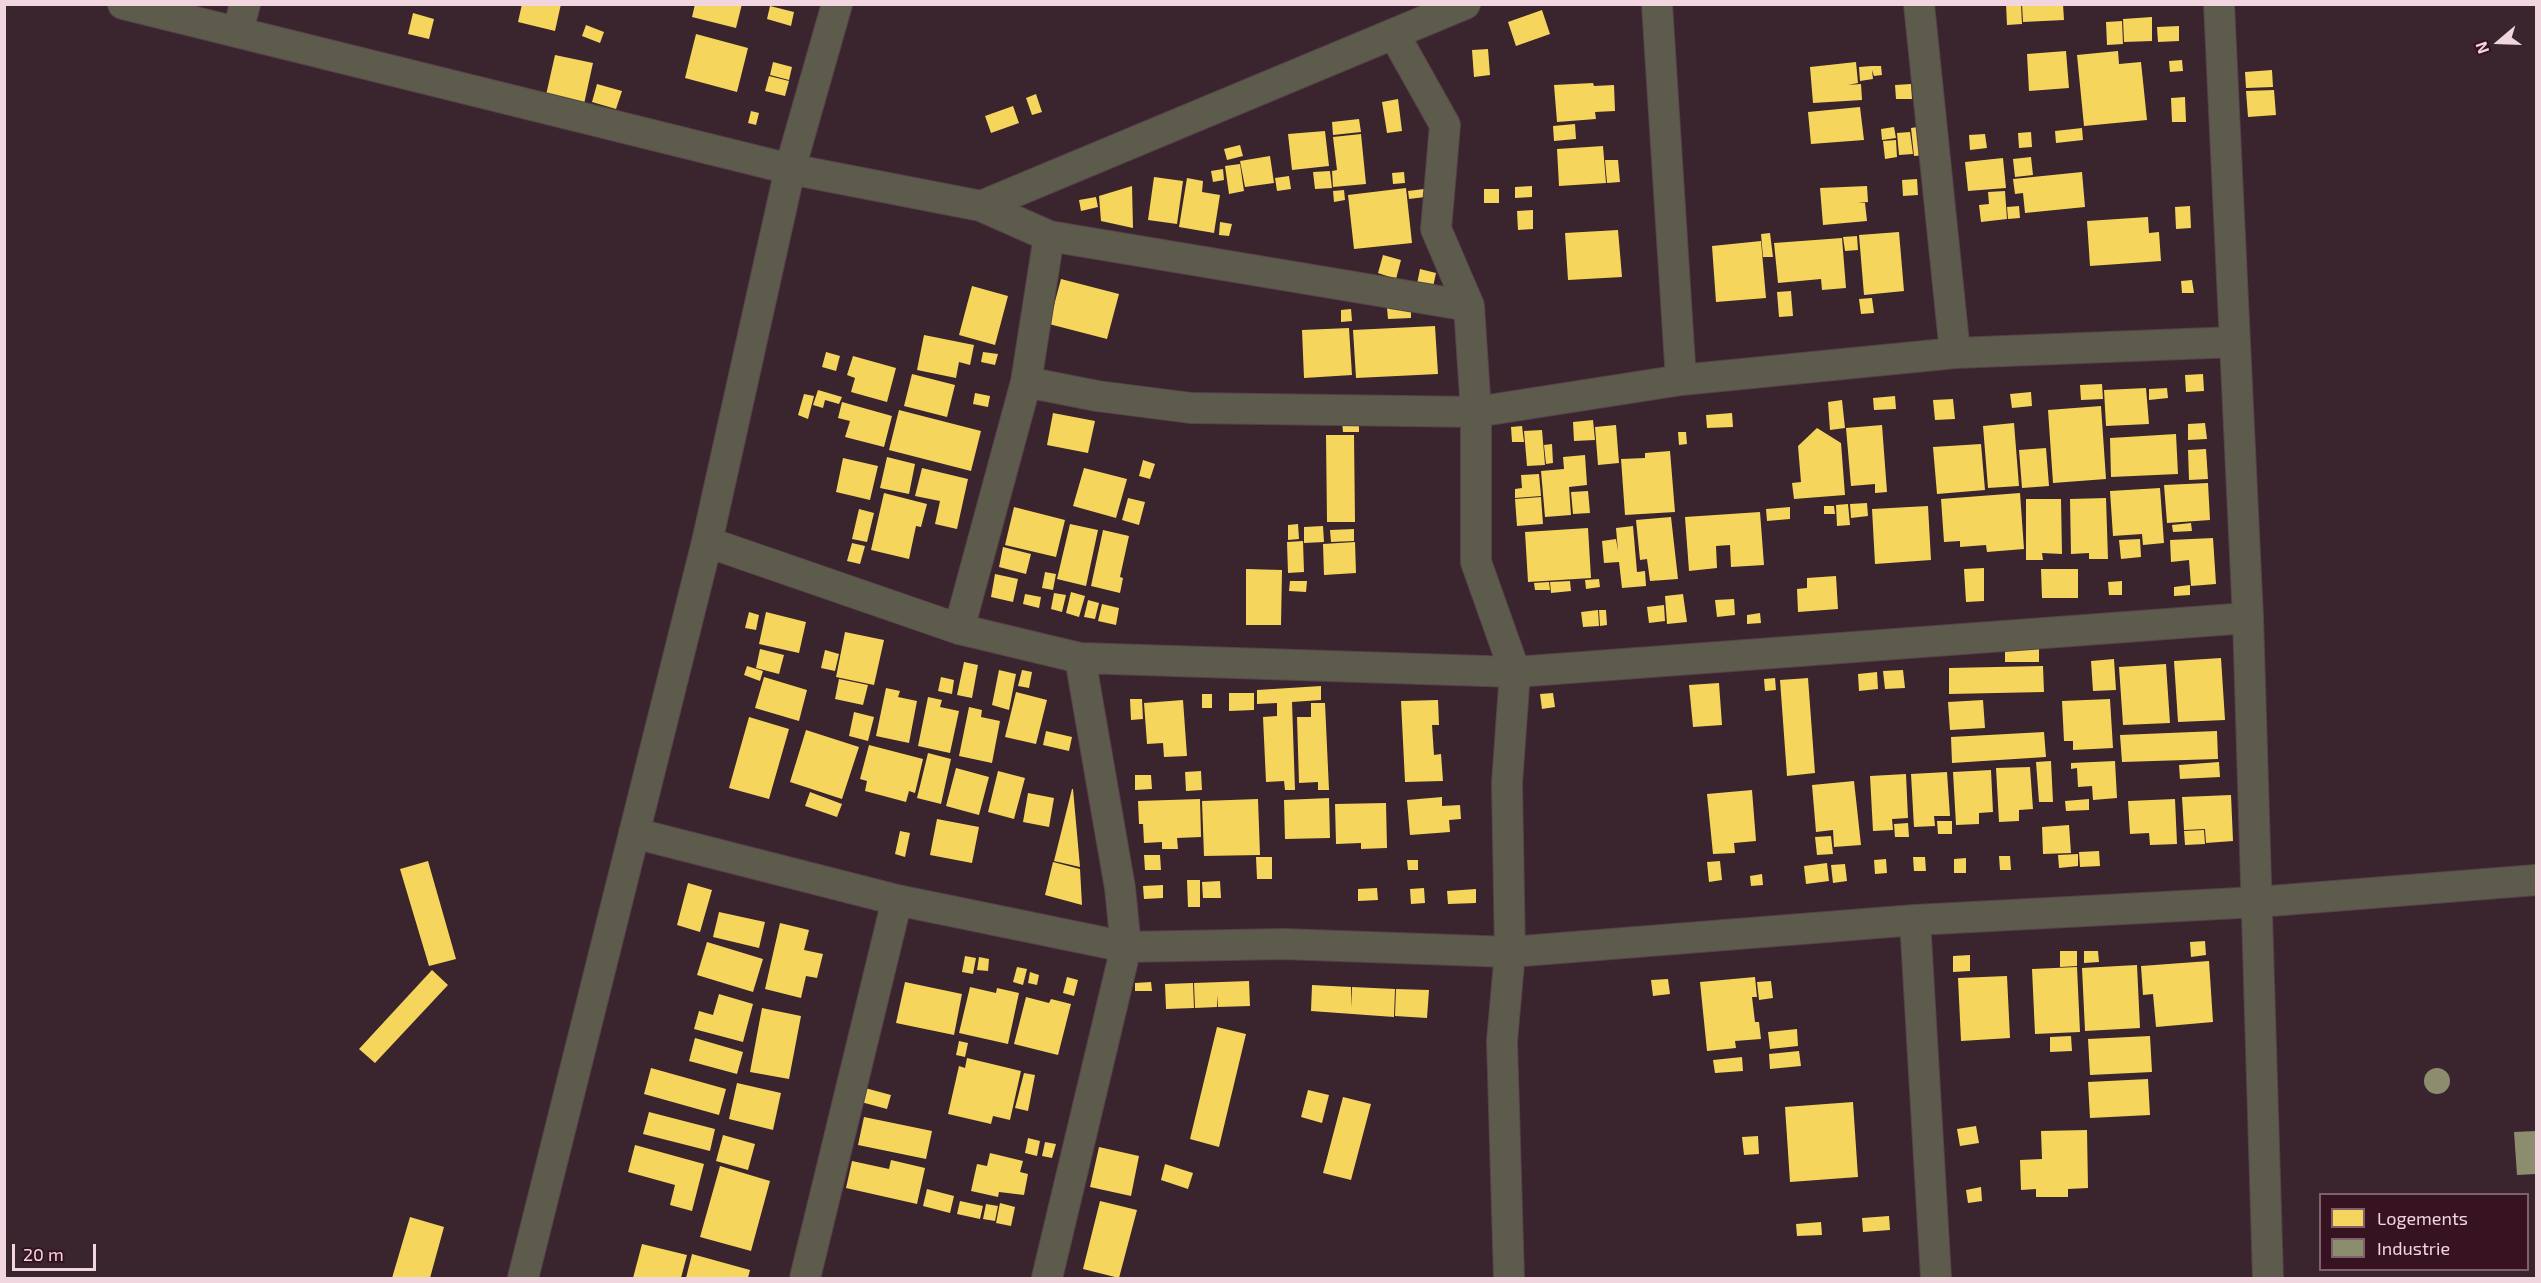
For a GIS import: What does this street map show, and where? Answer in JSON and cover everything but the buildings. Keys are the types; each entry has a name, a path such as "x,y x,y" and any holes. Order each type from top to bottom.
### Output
{"street":[{"path":"123,4 241,18 790,169 981,206 1049,236 1469,306"},
{"path":"523,1278 707,542 790,169 837,4"},
{"path":"981,206 1465,4"},
{"path":"1657,4 1681,380"},
{"path":"1919,4 1955,353"},
{"path":"2219,4 2248,618 2268,1278"},
{"path":"1394,34 1445,125 1436,229 1469,306 1476,412 1476,562 1515,672 1507,783 1510,952 1502,1041 1509,1278"},
{"path":"959,629 1026,382 1049,236"},
{"path":"1026,382 1097,396 1191,408 1476,412 1681,380 1955,353 2235,342"},
{"path":"707,542 959,629 1080,658 1515,672 2248,618"},
{"path":"1047,1278 1126,947 1120,888 1080,658"},
{"path":"634,833 897,900 1126,947 1283,944 1510,952 1916,920 2258,902 2536,880"},
{"path":"805,1278 897,900"},
{"path":"1916,920 1936,1278"}]}
